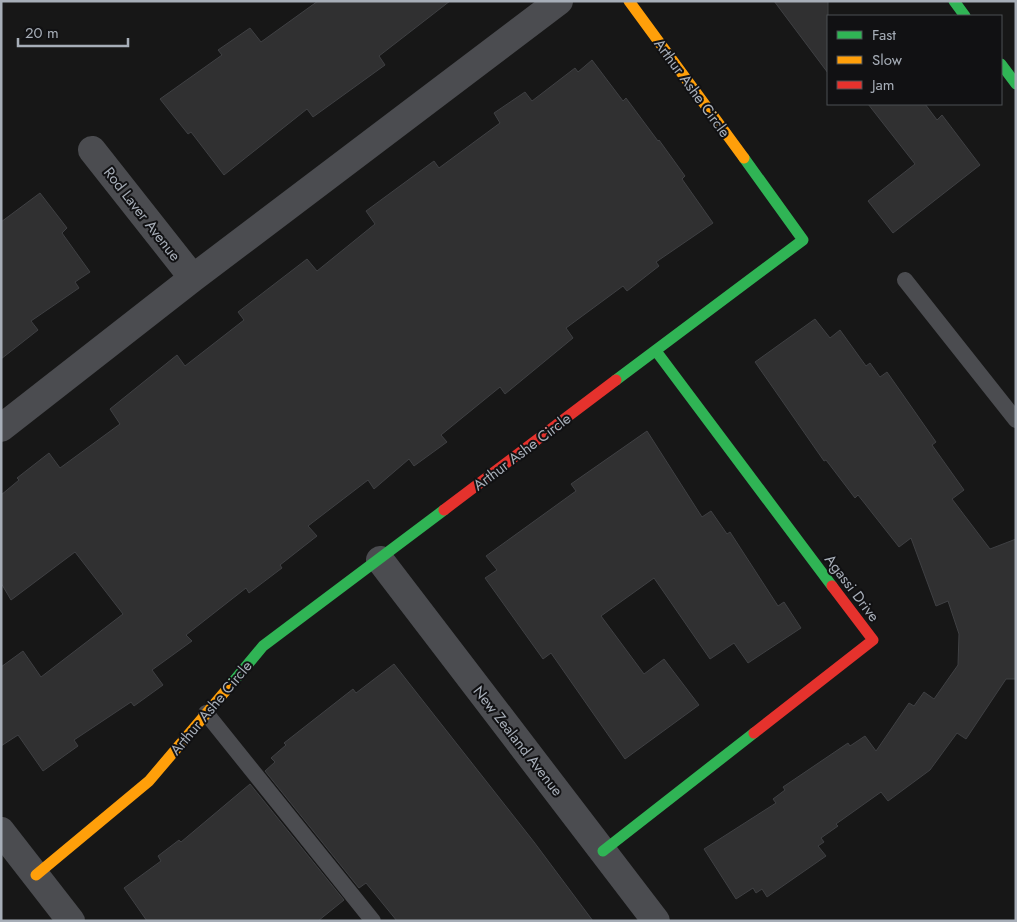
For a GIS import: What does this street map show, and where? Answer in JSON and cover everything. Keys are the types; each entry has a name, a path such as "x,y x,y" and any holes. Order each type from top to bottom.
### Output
{"street":[{"path":"1,428 192,278 559,1"},
{"name":"Arthur Ashe Circle","path":"36,875 149,781 263,646 380,560 803,240 629,1"},
{"path":"954,1 964,15"},
{"path":"1002,65 1016,84"},
{"name":"Rod Laver Avenue","path":"92,150 192,278"},
{"name":"Agassi Drive","path":"603,851 873,640 656,350"},
{"name":"New Zealand Avenue","path":"380,560 656,921"},
{"path":"3,836 71,921"}],"lane":[{"path":"905,280 1016,420"},
{"path":"206,713 373,921"}],"building":[{"path":"318,1 450,1 379,56 385,65 313,117 307,109 224,175 191,132 188,134 160,99 222,55 218,50 250,28 261,42"},
{"path":"774,1 828,1 827,72"},
{"path":"592,60 623,101 626,98 659,140 685,176 682,179 713,223 656,262 659,266 627,291 623,286 566,328 573,338 505,394 500,387 441,435 447,442 414,466 409,459 374,489 368,480 308,526 317,536 280,565 282,568 249,593 246,588 186,635 192,641 152,670 163,685 134,706 131,702 74,740 78,746 43,771 18,735 1,746 1,667 23,651 41,677 123,614 75,552 11,600 1,583 1,495 19,480 17,478 49,453 60,468 120,424 110,409 177,355 185,366 244,320 238,312 307,259 317,271 375,224 366,211 434,161 439,168 500,123 494,113 525,92 532,101 575,68 578,72"},
{"path":"869,105 926,105 937,120 942,115 980,165 893,233 868,201 915,164"},
{"path":"40,193 67,228 62,233 90,272 75,282 79,288 31,321 38,330 1,359 1,222"},
{"path":"815,319 830,338 840,330 866,366 870,363 880,377 887,372 936,442 932,445 964,490 952,499 990,549 1016,539 1016,679 1006,679 966,739 957,733 930,770 888,801 881,792 836,824 838,826 821,838 824,842 818,846 826,856 767,897 762,889 756,893 753,888 736,899 704,849 776,803 773,799 785,790 783,787 848,743 850,746 865,736 876,751 909,703 914,706 924,692 934,699 958,665 959,634 948,601 936,606 911,538 899,547 858,495 855,498 826,460 824,461 755,362"},
{"path":"647,431 702,517 711,511 727,534 730,532 778,606 784,602 801,628 748,663 734,643 710,659 654,578 601,616 644,674 664,659 699,705 625,759 551,653 543,659 485,578 497,570 486,556 576,491 571,484"},
{"path":"394,664 534,842 593,921 397,921 366,883 359,888 265,771 275,762 271,758 286,745 284,743 353,689 356,693"},
{"path":"250,784 344,900 318,921 147,921 124,888 161,861 158,856 179,840 181,842"}],"traffic: fast":[{"path":"954,1 964,15"},
{"path":"1002,65 1016,84"},
{"path":"616,380 803,240 744,158"},
{"path":"656,351 832,586"},
{"path":"228,688 263,646 444,510"},
{"path":"603,851 754,733"}],"traffic: slow":[{"path":"629,1 744,158"},
{"path":"36,875 149,781 228,688"}],"traffic: jam":[{"path":"444,510 616,380"},
{"path":"754,733 873,640 832,586"}]}
